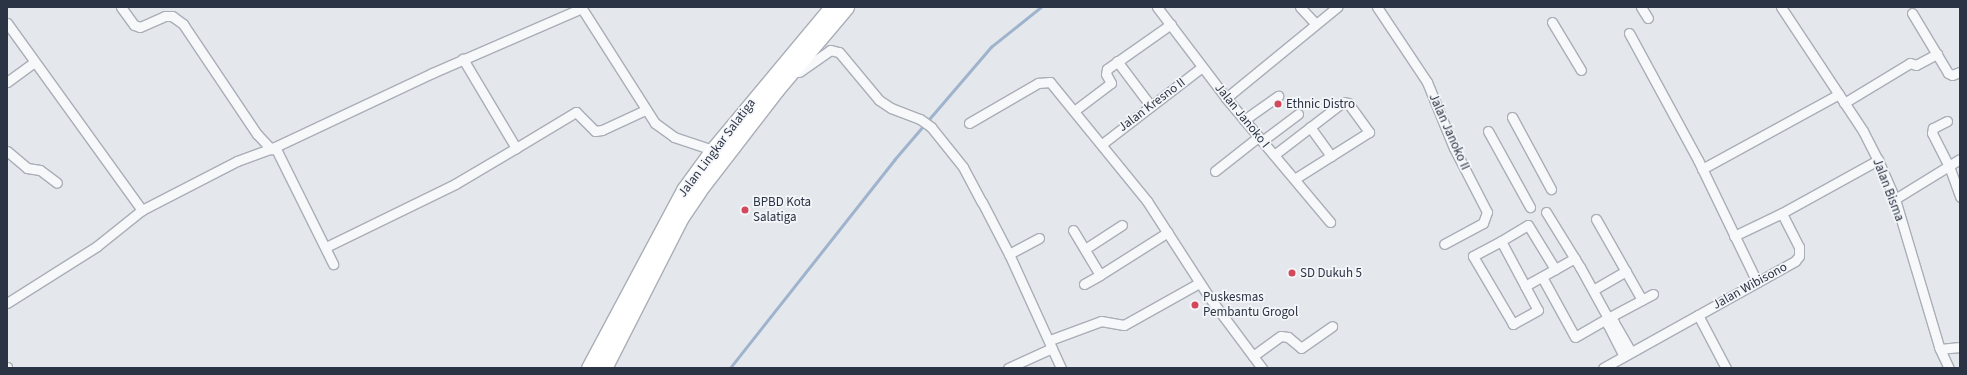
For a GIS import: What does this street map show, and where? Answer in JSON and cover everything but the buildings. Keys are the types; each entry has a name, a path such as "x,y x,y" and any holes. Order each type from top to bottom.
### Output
{"highway":[{"name":"Jalan Lingkar Salatiga","path":"604,368 681,217 740,126 832,7"},
{"name":"Jalan Lingkar Salatiga","path":"771,87 846,7"},
{"name":"Jalan Lingkar Salatiga","path":"589,368 671,211 713,150 740,126"}],"street":[{"path":"121,7 134,25 140,27 165,16 172,16 183,24 257,134 273,148 326,247 333,264"},
{"path":"7,303 96,246 142,210 237,161 273,148 462,59 581,7 644,110 667,133 713,150"},
{"name":"Jalan Janoko I","path":"1157,7 1226,98 1260,139 1296,178 1330,222"},
{"path":"1300,7 1315,23"},
{"path":"1226,98 1315,23 1337,7"},
{"name":"Jalan Janoko II","path":"1377,7 1427,82 1454,148 1487,212 1483,223 1444,244"},
{"path":"1641,7 1648,18"},
{"name":"Jalan Bisma","path":"1781,7 1839,94 1878,160 1895,199 1940,349 1949,368"},
{"path":"1912,13 1936,54 1950,74 1960,72"},
{"path":"1552,22 1581,70"},
{"path":"7,23 142,210"},
{"path":"1074,111 1111,82 1106,71 1117,61 1171,24"},
{"path":"1629,33 1702,169 1758,282"},
{"path":"771,87 830,50 839,52 880,100 891,108 920,119 931,127 963,168 1009,254 1061,368"},
{"path":"1844,103 1910,62 1916,65 1936,54"},
{"path":"462,59 516,148"},
{"path":"1117,61 1150,106"},
{"path":"7,82 34,62"},
{"name":"Jalan Kresno II","path":"1102,144 1202,67"},
{"path":"969,123 1042,81 1050,82 1102,144 1168,232 1209,297 1262,368"},
{"path":"1702,169 1839,94"},
{"path":"1244,120 1278,96"},
{"path":"1274,155 1345,102 1369,132 1296,178"},
{"path":"326,247 455,184 576,112 595,131 602,130 644,110"},
{"path":"1215,171 1298,114"},
{"path":"1512,117 1551,189"},
{"path":"1947,121 1932,130 1949,166 1960,197"},
{"path":"1310,127 1331,156"},
{"path":"1488,131 1530,207"},
{"path":"8,153 27,168 40,170 57,183"},
{"path":"1895,199 1960,159"},
{"path":"1734,236 1782,213 1878,160"},
{"path":"1546,212 1593,290 1608,318 1608,325 1628,354"},
{"name":"Jalan Wibisono","path":"1603,368 1698,314 1790,265 1800,256 1798,243 1782,213"},
{"path":"1596,218 1642,300"},
{"path":"1085,249 1122,225"},
{"path":"1501,241 1538,310 1513,324 1473,256 1528,226 1555,269"},
{"path":"1073,230 1100,274"},
{"path":"1084,284 1168,232"},
{"path":"1009,254 1039,238"},
{"path":"1525,286 1575,258"},
{"path":"1593,290 1626,271"},
{"path":"1542,276 1575,337 1653,294"},
{"path":"1008,368 1051,344 1101,321 1124,325 1200,283"},
{"path":"1698,314 1726,368"},
{"path":"1253,356 1281,336 1288,337 1301,348 1332,326"},
{"path":"1940,349 1960,347"}],"waterway":[{"path":"730,368 894,160 991,47 1041,7"}],"place":[{"name":"Ethnic Distro","path":"1278,104"},
{"name":"BPBD Kota Salatiga","path":"745,210"},
{"name":"SD Dukuh 5","path":"1292,273"},
{"name":"Puskesmas Pembantu Grogol","path":"1195,305"}]}
